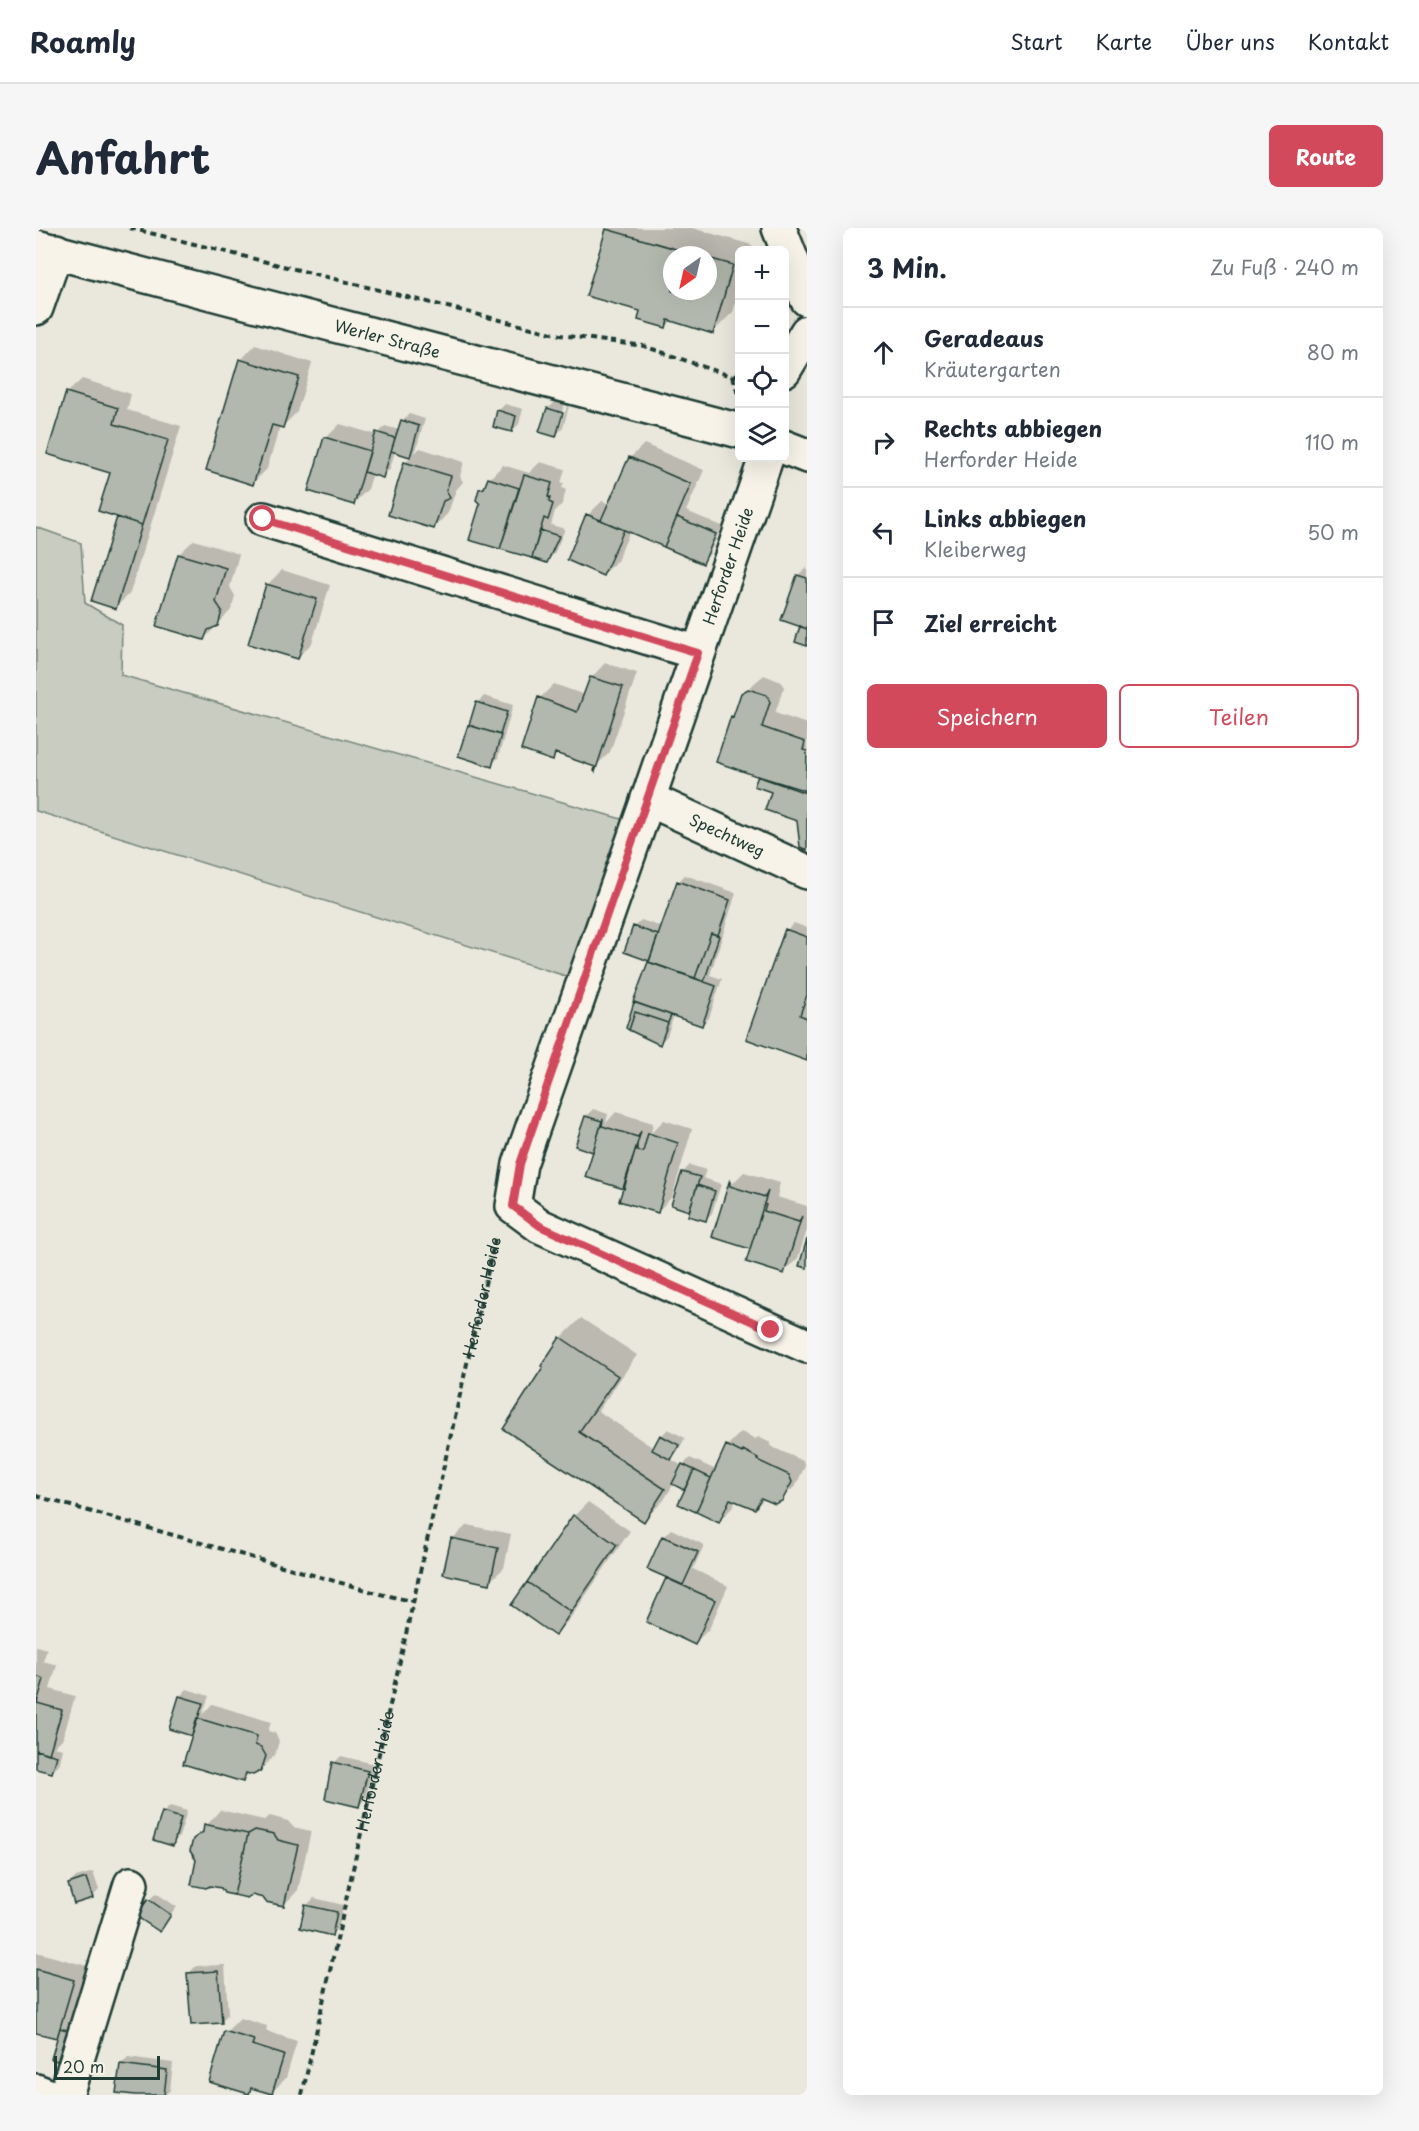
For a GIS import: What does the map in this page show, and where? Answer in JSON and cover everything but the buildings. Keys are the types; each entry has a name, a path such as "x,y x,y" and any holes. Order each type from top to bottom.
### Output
{"street":[{"path":"779,228 807,299"},
{"path":"36,308 46,249"},
{"name":"Werler Straße","path":"46,249 735,430"},
{"path":"789,362 807,332"},
{"path":"789,449 807,456"},
{"name":"Herforder Heide","path":"513,1206 520,1164 764,462"},
{"path":"263,519 698,653"},
{"name":"Spechtweg","path":"648,799 807,872"},
{"path":"513,1206 540,1226 807,1346"},
{"path":"66,2095 131,1884"},
{"path":"36,2091 46,2095"}],"path":[{"path":"130,228 560,335 644,346 733,377 735,383"},
{"name":"Herforder Heide","path":"302,2095 496,1232 513,1206"},
{"path":"36,1496 380,1594 412,1600"}],"shaded area":[{"path":"36,527 81,543 85,603 122,625 121,675 625,820 569,977 36,811"}],"route":[{"path":"263,519 698,653 520,1164 513,1206 540,1226 771,1330"}]}
